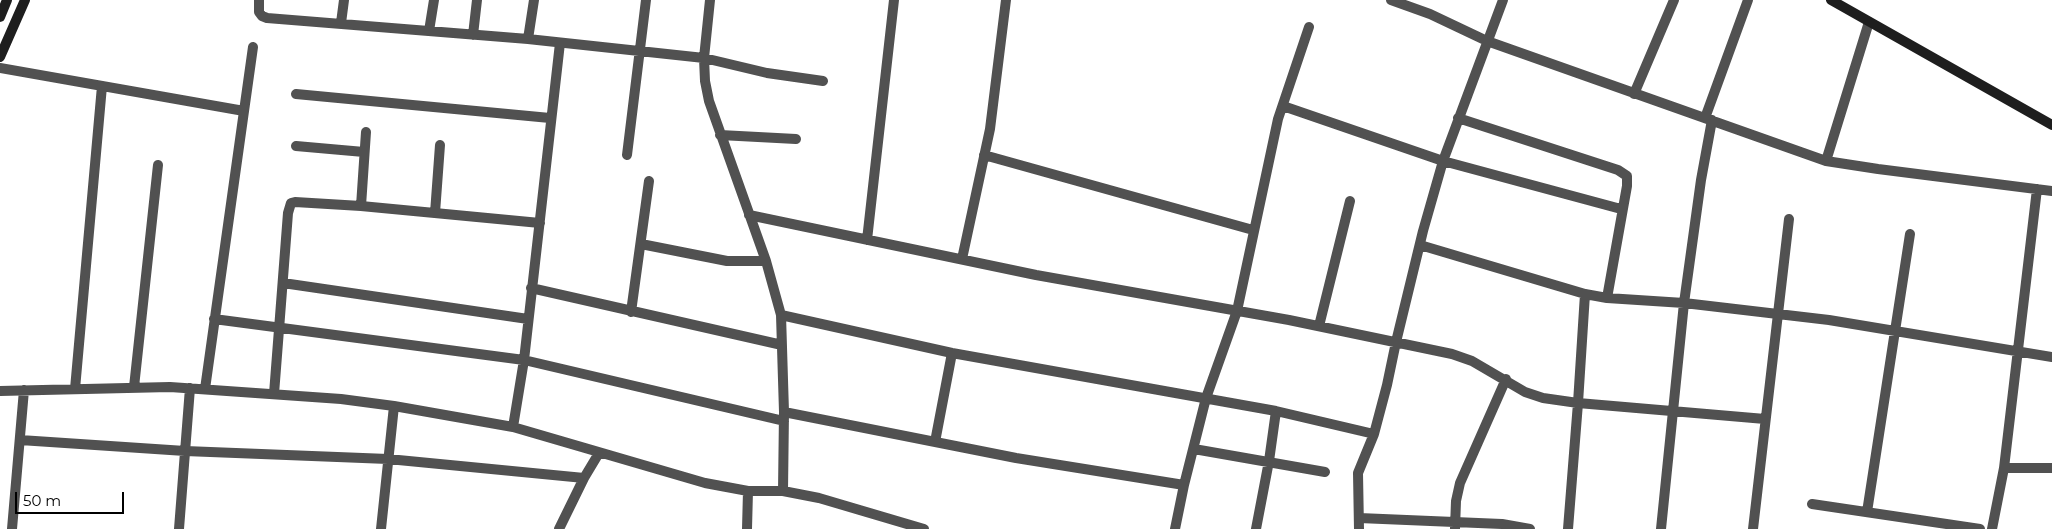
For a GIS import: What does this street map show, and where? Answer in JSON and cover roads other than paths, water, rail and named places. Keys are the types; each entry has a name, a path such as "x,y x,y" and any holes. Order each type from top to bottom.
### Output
{"street":[{"path":"0,17 7,0"},
{"path":"0,58 25,0"},
{"path":"259,0 259,12 262,16 638,50 704,58 768,73 823,82"},
{"path":"341,23 344,0"},
{"path":"429,31 434,0"},
{"path":"474,35 476,0"},
{"path":"528,39 534,0"},
{"path":"627,155 638,50 646,0"},
{"path":"710,0 704,58 708,94 720,135 766,261 781,315 784,417 783,491"},
{"path":"867,240 894,0"},
{"path":"962,260 990,129 1006,0"},
{"path":"1391,0 1430,14 1487,41 1826,161 2052,191"},
{"path":"1358,529 1358,473 1374,434 1388,385 1396,342 1442,161 1503,0"},
{"path":"1634,94 1674,0"},
{"path":"1661,529 1684,303 1709,119 1748,0"},
{"path":"1831,0 2052,125"},
{"path":"1826,161 1869,22"},
{"path":"1175,529 1206,398 1237,311 1283,106 1309,27"},
{"path":"513,427 524,360 550,118 560,44"},
{"path":"205,389 253,47"},
{"path":"0,68 244,111"},
{"path":"75,389 102,86"},
{"path":"296,94 550,118"},
{"path":"1283,106 1442,161 1621,209"},
{"path":"1458,118 1623,172 1627,180 1607,298"},
{"path":"361,206 366,132"},
{"path":"720,135 796,140"},
{"path":"435,213 440,145"},
{"path":"296,146 364,152"},
{"path":"984,155 1254,230"},
{"path":"134,388 158,165"},
{"path":"631,312 648,181"},
{"path":"1992,529 2004,468 2037,189"},
{"path":"1319,326 1350,200"},
{"path":"274,394 281,327 288,213 291,203 361,206 540,223"},
{"path":"749,215 1036,275 1319,326 1463,357 1535,396 1578,403 1764,419"},
{"path":"1753,529 1764,419 1790,219"},
{"path":"1866,512 1910,234"},
{"path":"641,244 727,261 766,261"},
{"path":"1420,246 1584,294 1607,298 1684,303 1778,316 1829,320 2018,353 2052,357"},
{"path":"283,283 528,319"},
{"path":"531,288 782,345"},
{"path":"1568,529 1584,294"},
{"path":"781,315 952,353 1276,411 1374,434"},
{"path":"214,319 524,360 784,417 935,442 1016,458 1184,485"},
{"path":"935,442 952,353"},
{"path":"1455,526 1456,501 1460,483 1506,379"},
{"path":"179,529 190,388"},
{"path":"0,391 190,388 340,399 394,406 513,427 705,483 748,491 783,491 826,500 924,529"},
{"path":"12,529 24,390"},
{"path":"381,529 394,406"},
{"path":"1256,529 1276,411"},
{"path":"20,440 185,451 388,459 584,478"},
{"path":"1194,449 1325,472"},
{"path":"559,529 584,478 599,453"},
{"path":"2004,468 2052,468"},
{"path":"746,529 748,491"},
{"path":"1812,504 1980,529"},
{"path":"1359,518 1455,526 1502,524 1530,529"}]}
